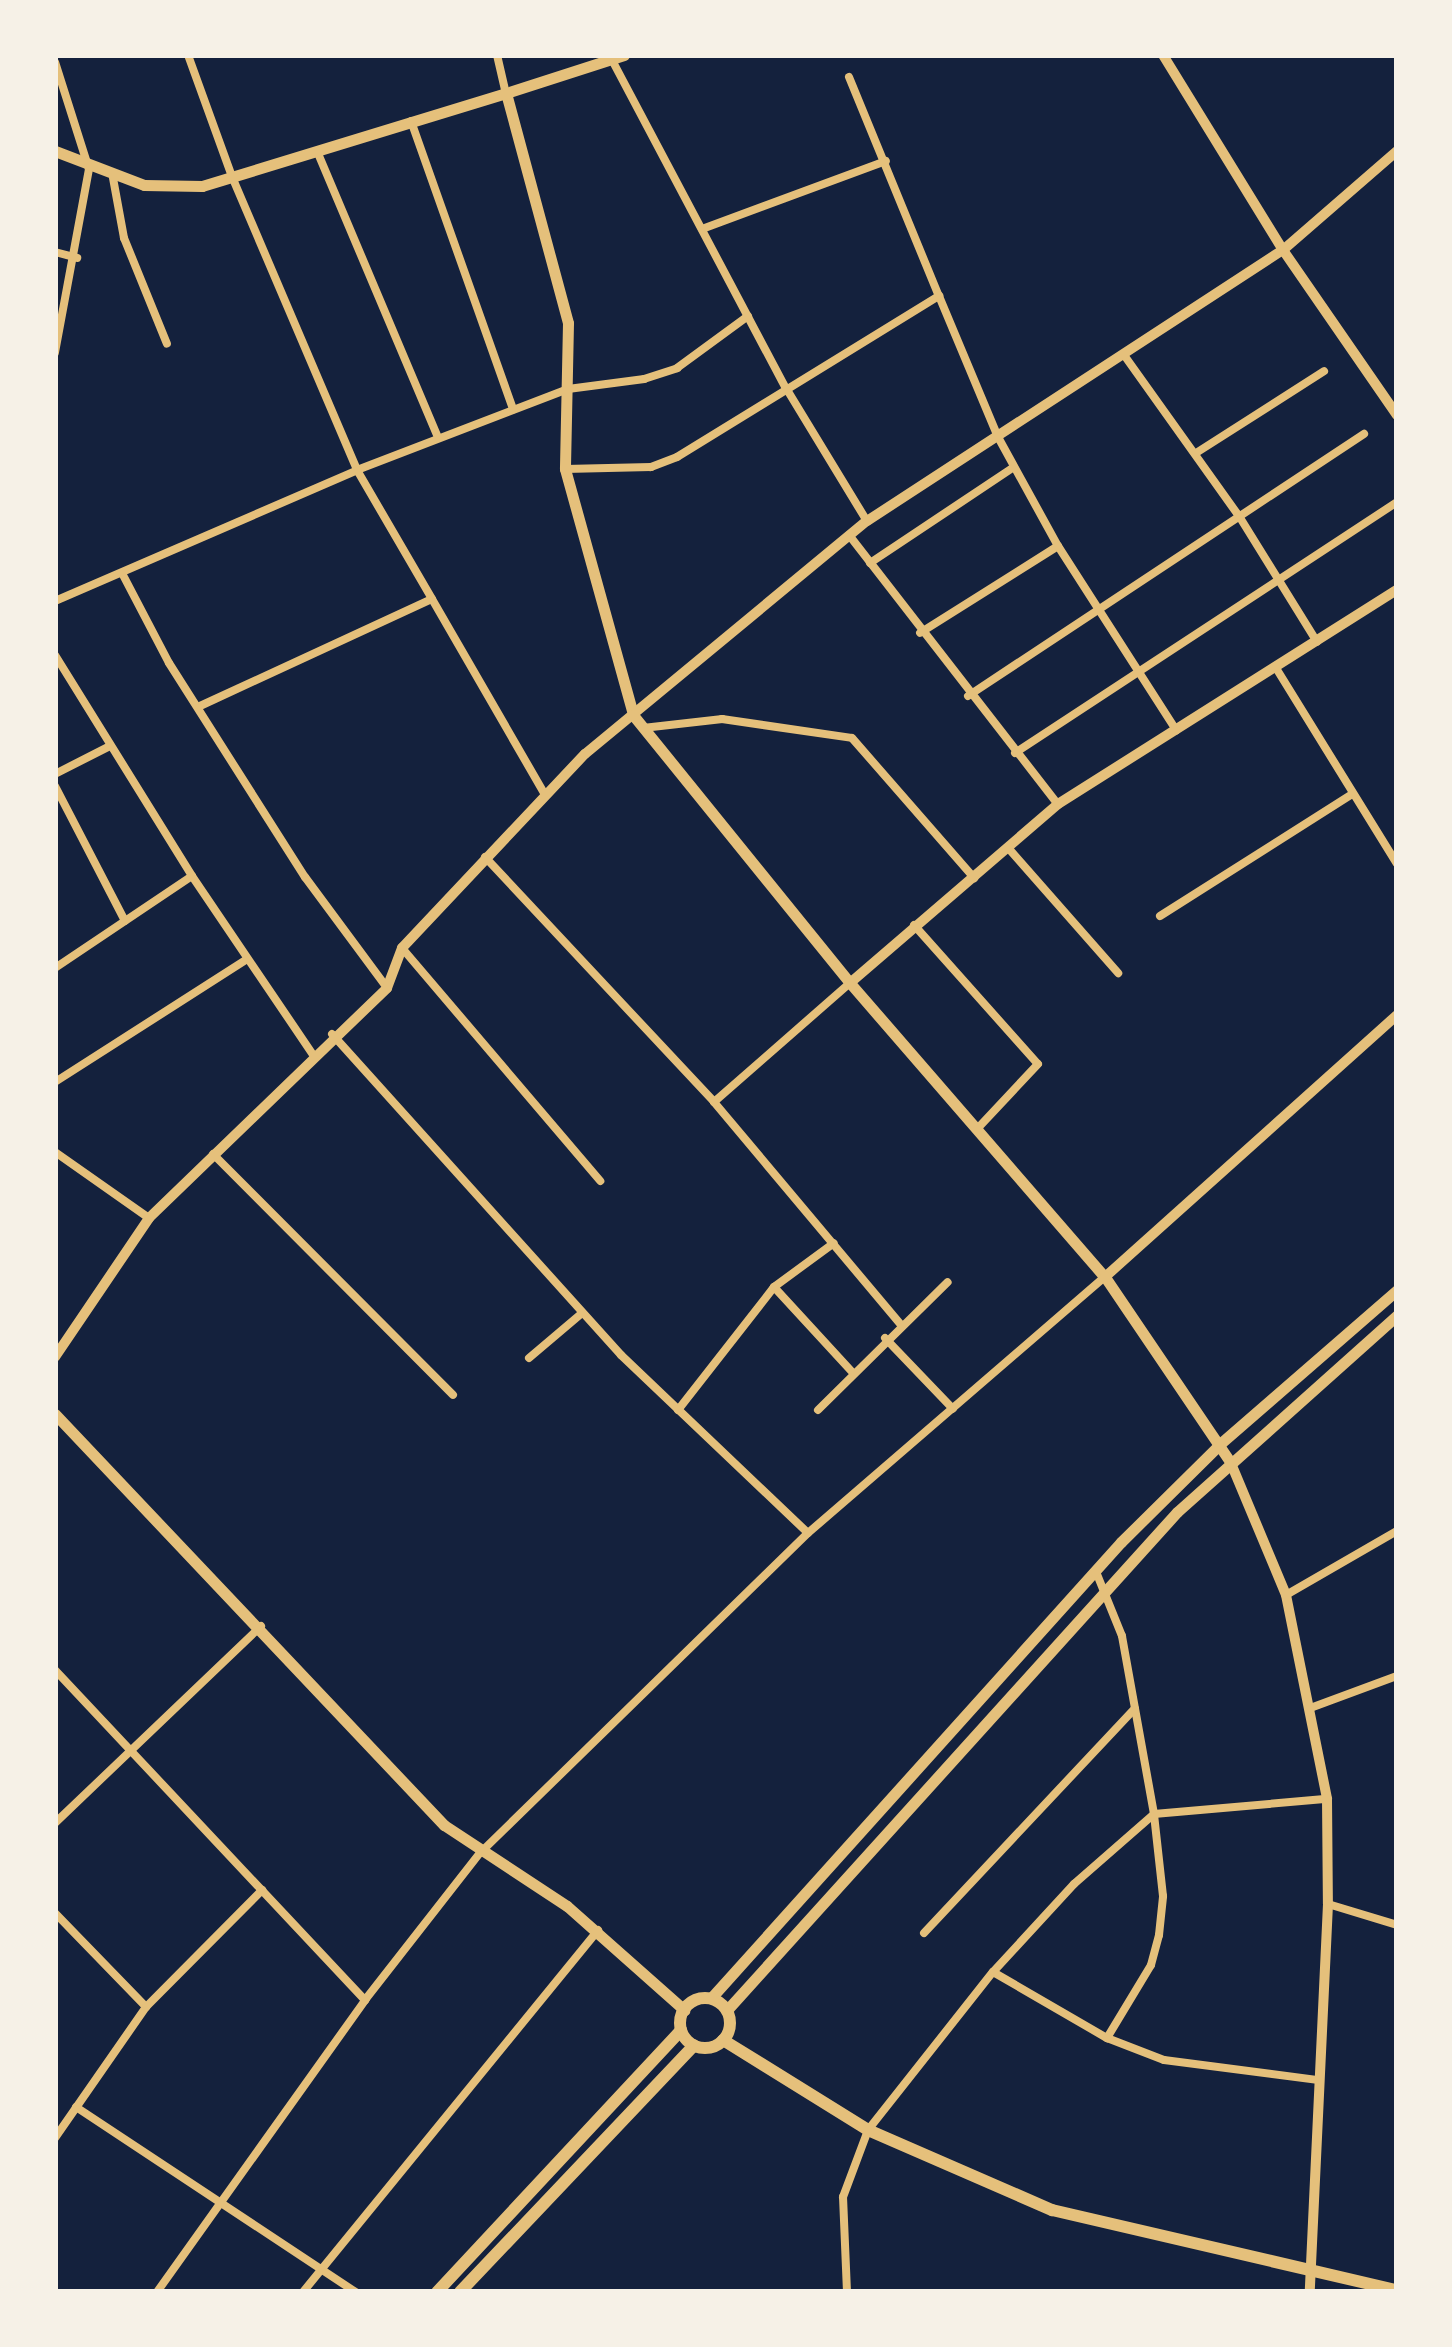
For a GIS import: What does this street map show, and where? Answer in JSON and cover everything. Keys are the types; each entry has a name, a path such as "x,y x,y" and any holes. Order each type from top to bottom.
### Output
{"main road":[{"path":"55,151 113,178 178,188 233,179 618,57"},
{"path":"506,93 562,287 568,389 565,469 633,715 850,983 1105,1277 1230,1460"},
{"path":"684,2010 711,1998 1097,1574 1120,1542 1221,1443 1397,1290"},
{"path":"723,2040 727,2010 1103,1590 1230,1460 1397,1314"},
{"path":"55,1414 260,1626 444,1825 598,1930 684,2010"},
{"path":"711,1998 727,2010"},
{"path":"437,2292 681,2030 684,2010"},
{"path":"681,2030 694,2045"},
{"path":"460,2292 694,2045 723,2040 868,2130 1052,2210 1311,2274 1397,2290"}],"street":[{"path":"188,55 233,179 357,470 546,795"},
{"path":"498,55 506,93"},
{"path":"1162,55 1282,250 1397,415"},
{"path":"618,57 786,388 867,521"},
{"path":"55,62 89,169 77,258 55,353"},
{"path":"848,78 886,160 998,437 1058,546 1135,672 1176,730"},
{"path":"411,120 513,409"},
{"path":"316,150 438,438"},
{"path":"55,1357 149,1218 332,1034 387,988 402,948 546,795 633,715 848,535 1282,250 1397,150"},
{"path":"702,229 886,160"},
{"path":"113,178 124,238 167,344"},
{"path":"55,252 77,258"},
{"path":"565,469 651,467 939,296"},
{"path":"55,601 357,470 513,409 568,389 644,379 677,368 748,316"},
{"path":"1124,355 1196,453 1317,642"},
{"path":"1196,453 1324,371"},
{"path":"968,696 1096,607 1364,434"},
{"path":"870,564 1014,467"},
{"path":"1015,753 1277,576 1397,502"},
{"path":"848,535 968,696 1058,804"},
{"path":"920,633 1058,546"},
{"path":"123,574 304,877 387,988"},
{"path":"714,1102 914,925 1010,850 1058,804 1397,590"},
{"path":"200,706 432,599"},
{"path":"55,655 58,666 246,960 314,1056"},
{"path":"1276,668 1397,864"},
{"path":"643,728 708,718 852,738 974,878"},
{"path":"55,774 110,746"},
{"path":"55,786 125,922"},
{"path":"1160,916 1352,794"},
{"path":"1010,850 1118,973"},
{"path":"485,857 714,1102 900,1326"},
{"path":"55,968 192,876"},
{"path":"914,925 1038,1064 978,1128"},
{"path":"402,948 600,1181"},
{"path":"55,1082 246,960"},
{"path":"157,2292 365,2000 480,1853 808,1534 1105,1277 1397,1015"},
{"path":"332,1034 582,1313 808,1534"},
{"path":"55,1152 149,1218"},
{"path":"211,1152 454,1395"},
{"path":"678,1410 774,1287 834,1243"},
{"path":"818,1410 886,1338 948,1282"},
{"path":"774,1287 853,1373"},
{"path":"529,1358 582,1313"},
{"path":"886,1338 953,1408"},
{"path":"1230,1460 1286,1595 1313,1707 1326,1800 1328,1904 1310,2292"},
{"path":"1286,1595 1397,1531"},
{"path":"1097,1574 1122,1636 1154,1814 1162,1896 1159,1935 1150,1965 1107,2038"},
{"path":"55,1823 260,1626"},
{"path":"55,1670 365,2000"},
{"path":"1313,1707 1397,1676"},
{"path":"924,1933 1135,1708"},
{"path":"847,2292 843,2197 868,2130 993,1972 1074,1884 1154,1814 1326,1800"},
{"path":"55,2138 146,2008 262,1890"},
{"path":"1328,1904 1397,1925"},
{"path":"55,1913 146,2008"},
{"path":"303,2292 598,1930"},
{"path":"993,1972 1107,2038 1164,2060 1319,2080"},
{"path":"76,2107 225,2200 356,2292"}]}
